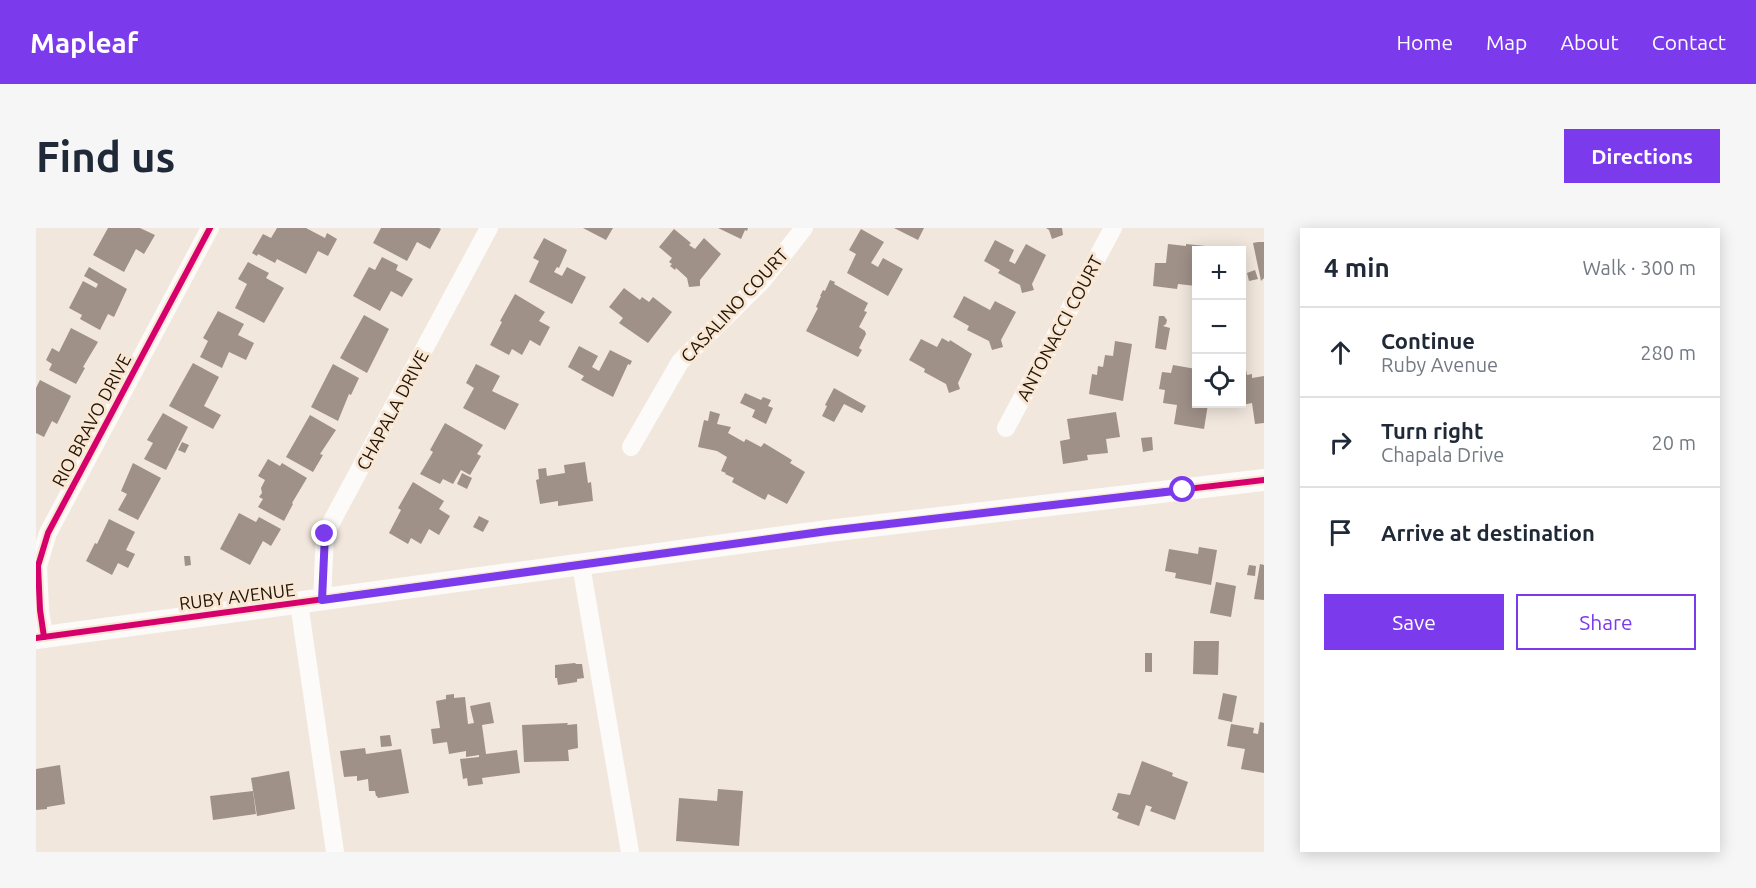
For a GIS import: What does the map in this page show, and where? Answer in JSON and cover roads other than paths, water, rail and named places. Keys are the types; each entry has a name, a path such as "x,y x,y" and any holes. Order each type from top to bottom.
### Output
{"street":[{"name":"RIO BRAVO DRIVE","path":"40,638 38,566 48,533 210,228"},
{"name":"CHAPALA DRIVE","path":"322,600 325,534 489,228"},
{"name":"CASALINO COURT","path":"631,447 680,362 763,280 804,228"},
{"name":"ANTONACCI COURT","path":"1006,428 1113,228"},
{"name":"RUBY AVENUE","path":"40,638 828,531 1264,480"},
{"path":"581,565 630,852"},
{"path":"299,603 335,852"}]}
